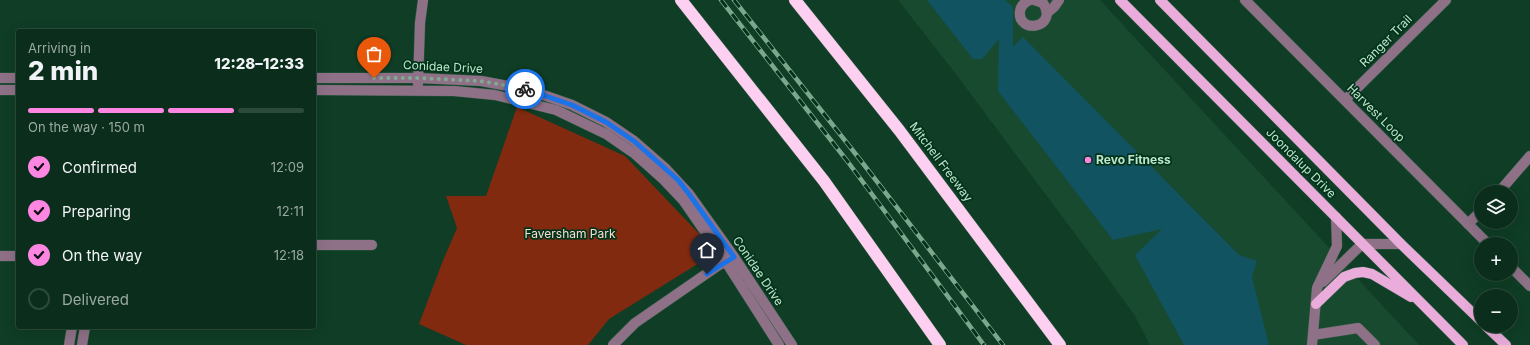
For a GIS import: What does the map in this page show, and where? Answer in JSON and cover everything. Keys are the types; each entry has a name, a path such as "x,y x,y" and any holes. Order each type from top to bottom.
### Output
{"highway":[{"path":"681,0 824,181 940,345"},
{"name":"Mitchell Freeway","path":"795,0 899,130 1060,345"}],"main road":[{"name":"Joondalup Drive","path":"1120,0 1463,345"},
{"name":"Joondalup Drive","path":"1160,0 1401,244 1474,314"},
{"path":"1316,304 1344,277 1363,272 1372,274 1421,303"},
{"path":"1493,333 1506,345"}],"street":[{"path":"418,91 420,23 423,0"},
{"path":"1030,0 1025,2 1021,8 1020,15 1023,21 1028,25 1035,26 1041,24 1047,13 1059,0"},
{"path":"1034,0 1039,0 1043,3 1047,13"},
{"name":"Harvest Loop","path":"1245,0 1481,237"},
{"name":"Ranger Trail","path":"1345,100 1446,0"},
{"path":"0,78 16,78"},
{"name":"Conidae Drive","path":"316,78 418,78 481,81 529,90 572,105 606,122 634,141 678,180 689,194 730,259 780,345"},
{"path":"0,90 16,90"},
{"name":"Conidae Drive","path":"316,90 454,91 495,95 556,110 606,134 636,154 683,200 730,259 792,345"},
{"path":"1505,185 1530,156"},
{"path":"1336,217 1338,246 1317,288 1312,340 1358,328 1375,345"},
{"path":"1468,224 1474,218"},
{"path":"1317,288 1362,244 1401,244"},
{"path":"316,245 372,245"},
{"path":"0,256 16,256"},
{"path":"613,345 636,324 730,259"},
{"path":"1518,273 1530,286"},
{"path":"69,345 72,329"},
{"path":"82,345 85,329"}],"shaded area":[{"path":"898,0 1100,0 1419,345 1150,345 1135,316 1099,266 955,73"}],"green space":[{"name":"Faversham Park","path":"517,107 625,156 705,240 704,260 609,319 588,345 466,345 419,324 457,228 446,196 486,196"}],"building":[{"path":"927,0 1005,0 1013,7 1013,47 1023,37 1239,255 1257,261 1252,277 1269,345 1184,345 1135,255 1162,229 1113,240 998,91 999,39 982,59 973,59"}],"railway":[{"path":"721,0 848,162 984,345"},
{"path":"734,0 858,157 1003,345"}],"way so far":[{"path":"374,78 418,78 481,81 525,89"}],"place":[{"name":"Revo Fitness","path":"1088,160"}],"route":[{"path":"525,89 572,105 606,122 634,141 678,180 734,257 719,265 707,274"}]}
